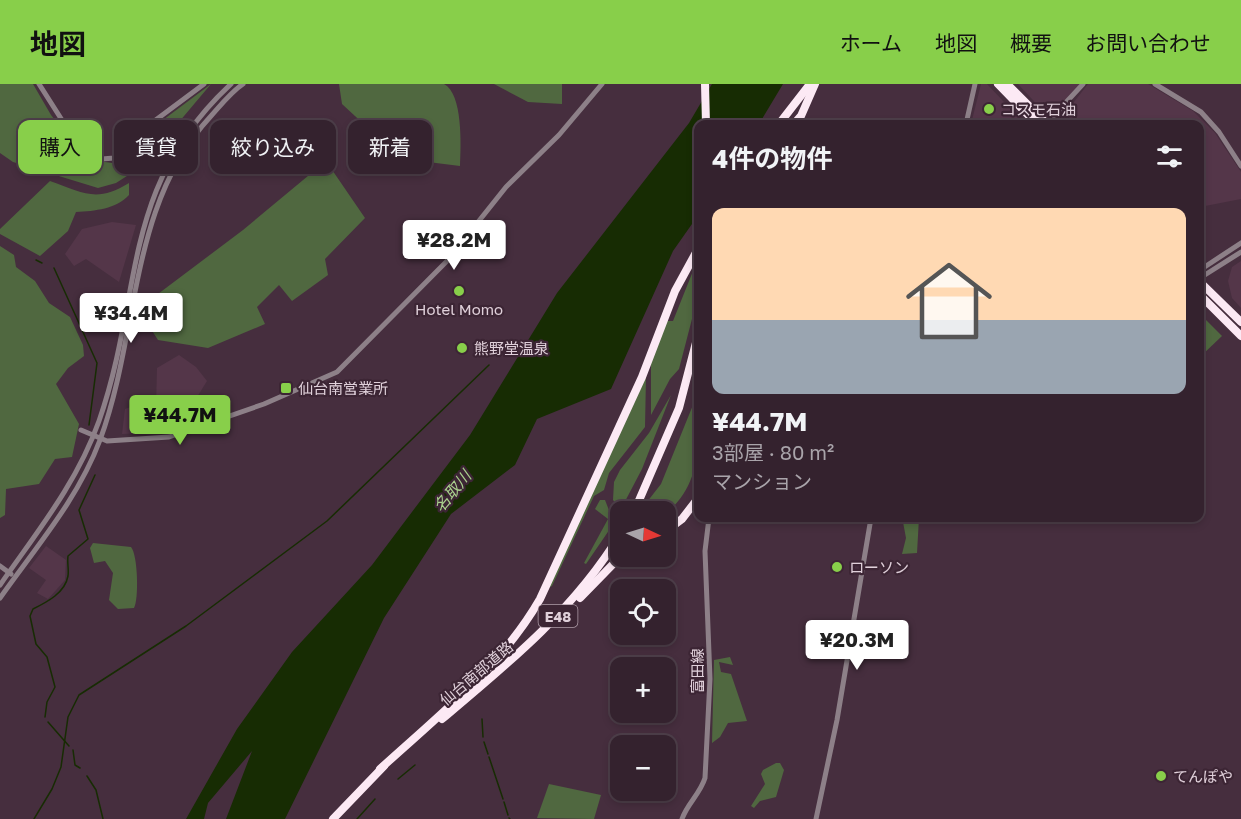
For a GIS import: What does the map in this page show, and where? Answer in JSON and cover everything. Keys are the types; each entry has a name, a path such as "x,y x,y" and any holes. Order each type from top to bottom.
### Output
{"highway":[{"path":"705,84 706,120"},
{"path":"782,120 810,84"},
{"path":"798,120 815,84"},
{"path":"998,84 1033,120"},
{"path":"1007,84 1042,120"},
{"path":"381,769 495,663 526,623 599,472 642,377 675,291 694,256"},
{"path":"1204,284 1241,322"},
{"path":"1204,300 1241,336"},
{"path":"639,501 679,408 694,350"},
{"path":"676,524 694,503"},
{"name":"仙台南部道路","path":"333,819 381,769 522,652 565,608 610,548"},
{"path":"482,687 527,653 610,567"}],"street":[{"path":"39,84 81,150 102,159 114,158 125,152 149,125 204,84"},
{"path":"0,585 68,489 93,436 114,366 136,255 153,196 172,155 186,134 230,84 235,90"},
{"path":"0,598 67,505 100,439 117,386 142,256 159,198 186,145 243,84"},
{"path":"81,430 100,439 114,441 181,433 264,404 337,372 447,261 506,187 559,135 602,84"},
{"path":"967,120 975,84"},
{"path":"1050,120 1083,84"},
{"path":"1155,84 1201,112 1219,132 1241,166"},
{"path":"1204,267 1241,243"},
{"path":"1204,277 1241,252"},
{"name":"富田線","path":"682,819 685,811 700,792 705,778 710,679 705,551 709,522"},
{"path":"816,819 837,720 870,522"},
{"path":"0,566 15,577"}],"shaded area":[{"path":"0,84 33,84 55,120 18,120 18,164 0,153"},
{"path":"211,84 181,120 163,120"},
{"path":"339,84 444,84 455,98 458,109 460,166 432,162 432,120 359,120 342,104"},
{"path":"494,84 562,84 562,104 528,102"},
{"path":"981,84 987,84 1021,120 972,120"},
{"path":"1018,84 1080,84 1054,112 1044,112"},
{"path":"1088,84 1148,84 1193,111 1202,120 1060,120"},
{"path":"1204,122 1215,133 1241,172 1241,199 1204,206"},
{"path":"102,162 114,162 114,174 130,174 116,183 98,188 52,174 102,174"},
{"path":"310,174 335,174 365,218 325,259 328,275 292,301 279,285 257,307 265,324 208,348 158,340 138,309 243,230"},
{"path":"50,181 90,194 108,193 129,183 129,195 112,206 76,212 68,231 40,256 0,234 0,229"},
{"path":"112,222 136,225 119,282 86,259 74,266 65,254 82,229"},
{"path":"0,246 14,255 16,267 35,281 49,303 70,317 83,345 84,356 68,368 56,384 79,424 72,457 55,459 39,484 6,489 5,515 0,518"},
{"path":"1241,261 1241,308 1232,298 1228,281 1232,267"},
{"path":"694,268 694,311 679,369 670,379 651,415 651,361 667,321 673,321"},
{"path":"1206,320 1222,336 1204,353 1204,322"},
{"path":"179,355 196,367 207,381 189,410 156,408 157,368"},
{"path":"646,377 645,427 609,473 604,490 594,496 552,586 548,588"},
{"path":"671,395 642,469 625,501 614,501 614,482 620,470 649,433"},
{"path":"148,401 144,433 122,434 125,409"},
{"path":"694,402 694,468 687,488 676,503 676,501 648,501 661,484"},
{"path":"600,500 605,500 610,513 610,529 586,564 584,563 608,519 595,509"},
{"path":"903,522 919,522 917,553 902,554 906,538"},
{"path":"93,543 131,547 137,578 134,608 118,609 109,600 113,573 105,561 94,563 90,548"},
{"path":"46,546 66,560 65,580 48,599 37,593 46,580 29,568"},
{"path":"730,657 733,665 719,662 721,672 731,674 747,721 728,723 720,737 712,743 714,660"},
{"path":"780,763 784,770 776,797 760,801 754,808 751,806 765,784 761,774 763,770"},
{"path":"549,784 601,795 594,819 537,818"}],"water":[{"name":"名取川","path":"712,84 783,84 761,120 694,120 694,221 673,251 611,389 537,419 515,465 451,514 384,618 285,819 226,819 252,751 208,803 204,819 186,819 237,729 292,652 372,565 470,435 557,293 689,123"}],"waterway":[{"path":"36,260 42,263"},
{"path":"54,268 97,363 89,425"},
{"path":"34,819 52,789 61,767 68,717 79,695 186,626 327,521 489,365"},
{"path":"45,717 47,702 55,687 47,657 36,644 30,616 33,609 55,596 63,587 68,576 68,556 88,539 79,510 95,475"},
{"path":"482,719 483,737"},
{"path":"48,722 69,746"},
{"path":"484,742 488,754"},
{"path":"73,750 75,765 80,768"},
{"path":"489,757 503,799"},
{"path":"398,779 415,765"},
{"path":"87,776 96,790 103,819"},
{"path":"357,819 375,799"},
{"path":"504,802 508,815"}],"place":[{"name":"コスモ石油","path":"989,109"},
{"name":"Hotel Momo","path":"459,291"},
{"name":"熊野堂温泉","path":"462,348"},
{"name":"仙台南営業所","path":"286,388"},
{"name":"ローソン","path":"837,567"},
{"name":"てんぽや","path":"1161,776"}]}
